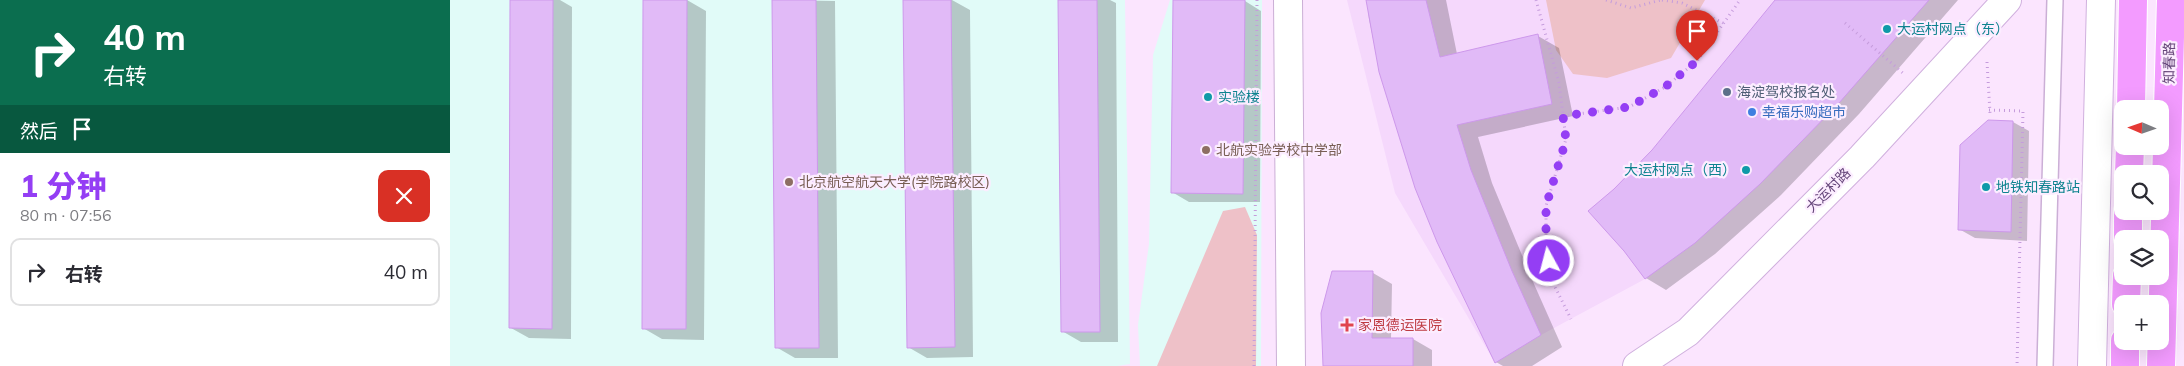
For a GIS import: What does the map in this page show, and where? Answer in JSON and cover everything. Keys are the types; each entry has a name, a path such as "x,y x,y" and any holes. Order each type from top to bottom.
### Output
{"main road":[{"path":"2130,100 2133,0"},
{"name":"知春路","path":"2162,366 2171,0"},
{"path":"2125,350 2125,366"}],"street":[{"path":"1288,0 1291,366"},
{"name":"大运村路","path":"1637,366 1688,332 1862,156 2007,0"},
{"path":"2092,366 2101,0"}],"lane":[{"path":"2045,366 2054,0"}],"path":[{"path":"1254,366 1257,0"},
{"path":"1536,0 1560,83 1566,140 1546,206 1546,241 1552,281 1571,319"},
{"path":"1606,0 1631,8 1661,0 1682,3 1724,23"},
{"path":"1563,116 1629,107 1665,87 1697,61 1740,0"},
{"path":"1988,20 1987,62 1990,112 2023,111 2017,366"},
{"path":"1844,23 1923,91"}],"shaded area":[{"name":"北京航空航天大学(学院路校区)","path":"450,0 1125,0 1130,364 1117,366 450,366"},
{"name":"北航实验学校中学部","path":"1170,0 1262,0 1261,366 1140,366 1138,325 1149,244 1153,55"},
{"path":"1347,0 1929,0 1839,103 1760,184 1695,243 1645,279 1541,335 1495,363 1395,193"},
{"path":"1546,0 1705,0 1671,58 1607,78 1573,74 1556,50"},
{"path":"1245,207 1257,235 1256,366 1157,366 1223,211"}],"building":[{"path":"510,0 553,0 552,329 509,328"},
{"path":"643,0 687,0 686,329 642,329"},
{"path":"772,0 816,0 819,348 775,348"},
{"path":"903,0 951,0 955,347 907,348"},
{"path":"1058,0 1097,0 1100,332 1061,332"},
{"name":"实验楼","path":"1173,0 1245,0 1243,194 1171,193"},
{"path":"1366,0 1426,0 1440,57 1538,34 1552,104 1457,125 1471,170 1512,271 1541,335 1495,363 1437,242 1415,188 1379,72"},
{"path":"1775,0 1929,0 1839,103 1760,184 1695,243 1645,279 1624,251 1588,211 1614,189 1652,150"},
{"name":"地铁知春路站","path":"1988,120 2013,121 2011,232 1958,230 1960,145"},
{"name":"家恩德运医院","path":"1332,271 1373,271 1372,338 1413,338 1413,366 1323,366 1321,313"}],"place":[{"name":"大运村网点（东）","path":"1887,29"},
{"name":"海淀驾校报名处","path":"1727,92"},
{"name":"实验楼","path":"1208,97"},
{"name":"幸福乐购超市","path":"1752,112"},
{"name":"北航实验学校中学部","path":"1206,150"},
{"name":"大运村网点（西）","path":"1746,170"},
{"name":"北京航空航天大学(学院路校区)","path":"789,182"},
{"name":"地铁知春路站","path":"1986,187"},
{"name":"家恩德运医院","path":"1347,325"}],"route":[{"path":"1549,261 1546,241 1546,206 1566,140 1563,116 1629,107 1665,87 1697,61"}]}
